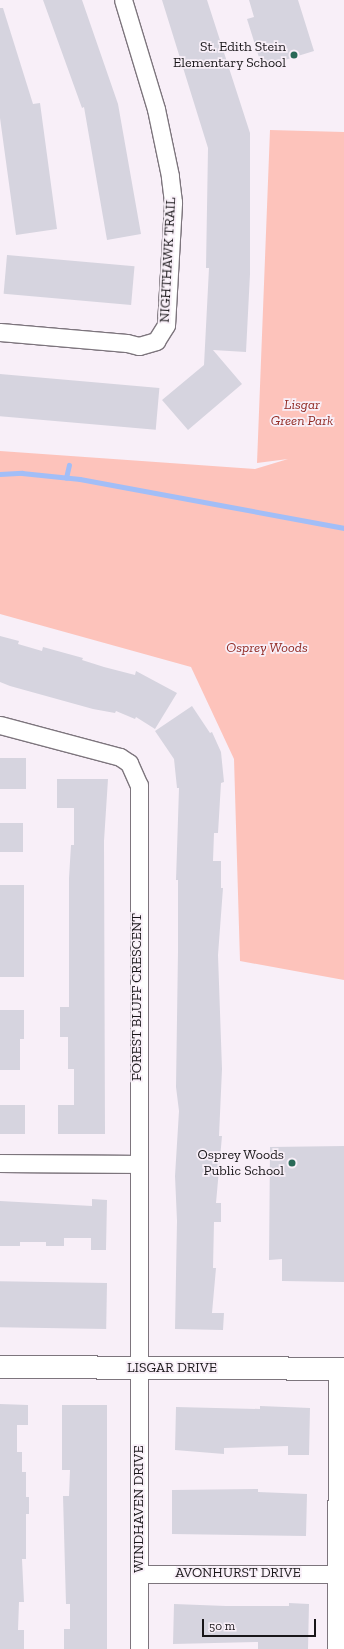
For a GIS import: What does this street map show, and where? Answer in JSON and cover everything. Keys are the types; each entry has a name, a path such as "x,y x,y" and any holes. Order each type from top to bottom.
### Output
{"street":[{"name":"NIGHTHAWK TRAIL","path":"0,332 127,343 139,346 156,341 166,325 172,202 170,176 156,109 123,0"},
{"name":"FOREST BLUFF CRESCENT","path":"0,725 115,755 129,763 137,777 137,1164 139,1368"},
{"path":"0,1163 137,1164"},
{"name":"LISGAR DRIVE","path":"0,1368 341,1369"},
{"name":"WINDHAVEN DRIVE","path":"139,1368 139,1649"},
{"path":"336,1649 336,1574 341,1369"},
{"name":"AVONHURST DRIVE","path":"139,1574 336,1574"}],"green space":[{"path":"270,130 344,132 344,980 240,961 234,759 191,667 0,614 0,451 255,469 288,459 257,463"}],"building":[{"path":"43,0 82,0 118,104 141,234 107,240 84,107 82,108"},
{"path":"162,0 207,0 250,133 250,274 246,352 213,350 242,384 188,430 162,400 204,365 209,268 206,268 208,148"},
{"path":"249,0 298,0 314,51 262,67 247,19 254,17"},
{"path":"0,8 3,8 33,104 40,103 57,229 16,235 0,118"},
{"path":"7,255 135,266 131,305 4,294"},
{"path":"0,374 159,388 156,430 0,416"},
{"path":"0,636 19,641 18,644 42,651 43,647 83,658 82,660 104,667 135,675 136,671 177,693 155,729 136,717 135,719 116,711 115,713 93,709 10,686 0,682"},
{"path":"192,706 210,733 212,732 221,752 224,782 221,783 218,833 214,833 213,861 221,861 221,888 223,888 218,955 222,1069 219,1136 222,1136 216,1203 221,1203 221,1222 214,1222 213,1268 216,1268 212,1313 224,1313 223,1330 175,1329 177,1221 175,1176 179,1111 176,1087 178,880 176,880 179,788 177,788 174,759 155,731"},
{"path":"0,758 26,758 26,789 0,789"},
{"path":"57,779 108,779 104,841 105,1134 58,1134 58,1105 74,1105 74,1069 68,1069 68,1037 60,1037 60,1007 69,1007 69,878 71,845 74,845 74,808 57,808"},
{"path":"0,823 23,823 23,852 0,852"},
{"path":"0,885 24,885 24,977 0,977"},
{"path":"0,1010 24,1010 24,1039 20,1039 20,1070 0,1070"},
{"path":"0,1105 25,1105 25,1134 0,1134"},
{"path":"344,1146 344,1282 282,1281 282,1259 269,1260 270,1147"},
{"path":"92,1199 107,1200 106,1250 91,1250 91,1238 64,1238 64,1246 46,1246 46,1242 20,1242 20,1246 0,1246 0,1201 92,1206"},
{"path":"0,1281 107,1283 106,1329 0,1327"},
{"path":"0,1404 28,1405 28,1425 17,1425 17,1452 22,1452 22,1472 26,1472 26,1497 29,1497 29,1514 26,1514 26,1559 22,1559 24,1602 19,1602 18,1630 24,1630 24,1649 0,1649"},
{"path":"62,1405 107,1405 107,1649 64,1649 64,1629 70,1629 70,1604 66,1604 63,1496 69,1496 70,1470 62,1470"},
{"path":"260,1406 310,1408 309,1455 288,1455 288,1446 224,1448 224,1454 175,1450 176,1407 260,1409"},
{"path":"258,1489 258,1492 307,1494 306,1536 172,1534 172,1490"},
{"path":"289,1603 309,1604 308,1649 258,1649 258,1642 173,1644 174,1604 289,1606"}],"waterway":[{"path":"66,478 69,465"},
{"path":"0,474 22,473 80,479 344,528"}],"place":[{"name":"St. Edith Stein Elementary School","path":"294,55"},
{"name":"Osprey Woods Public School","path":"292,1163"}],"park label":[{"name":"Lisgar Green Park","path":"302,414"},
{"name":"Osprey Woods","path":"267,648"}]}
